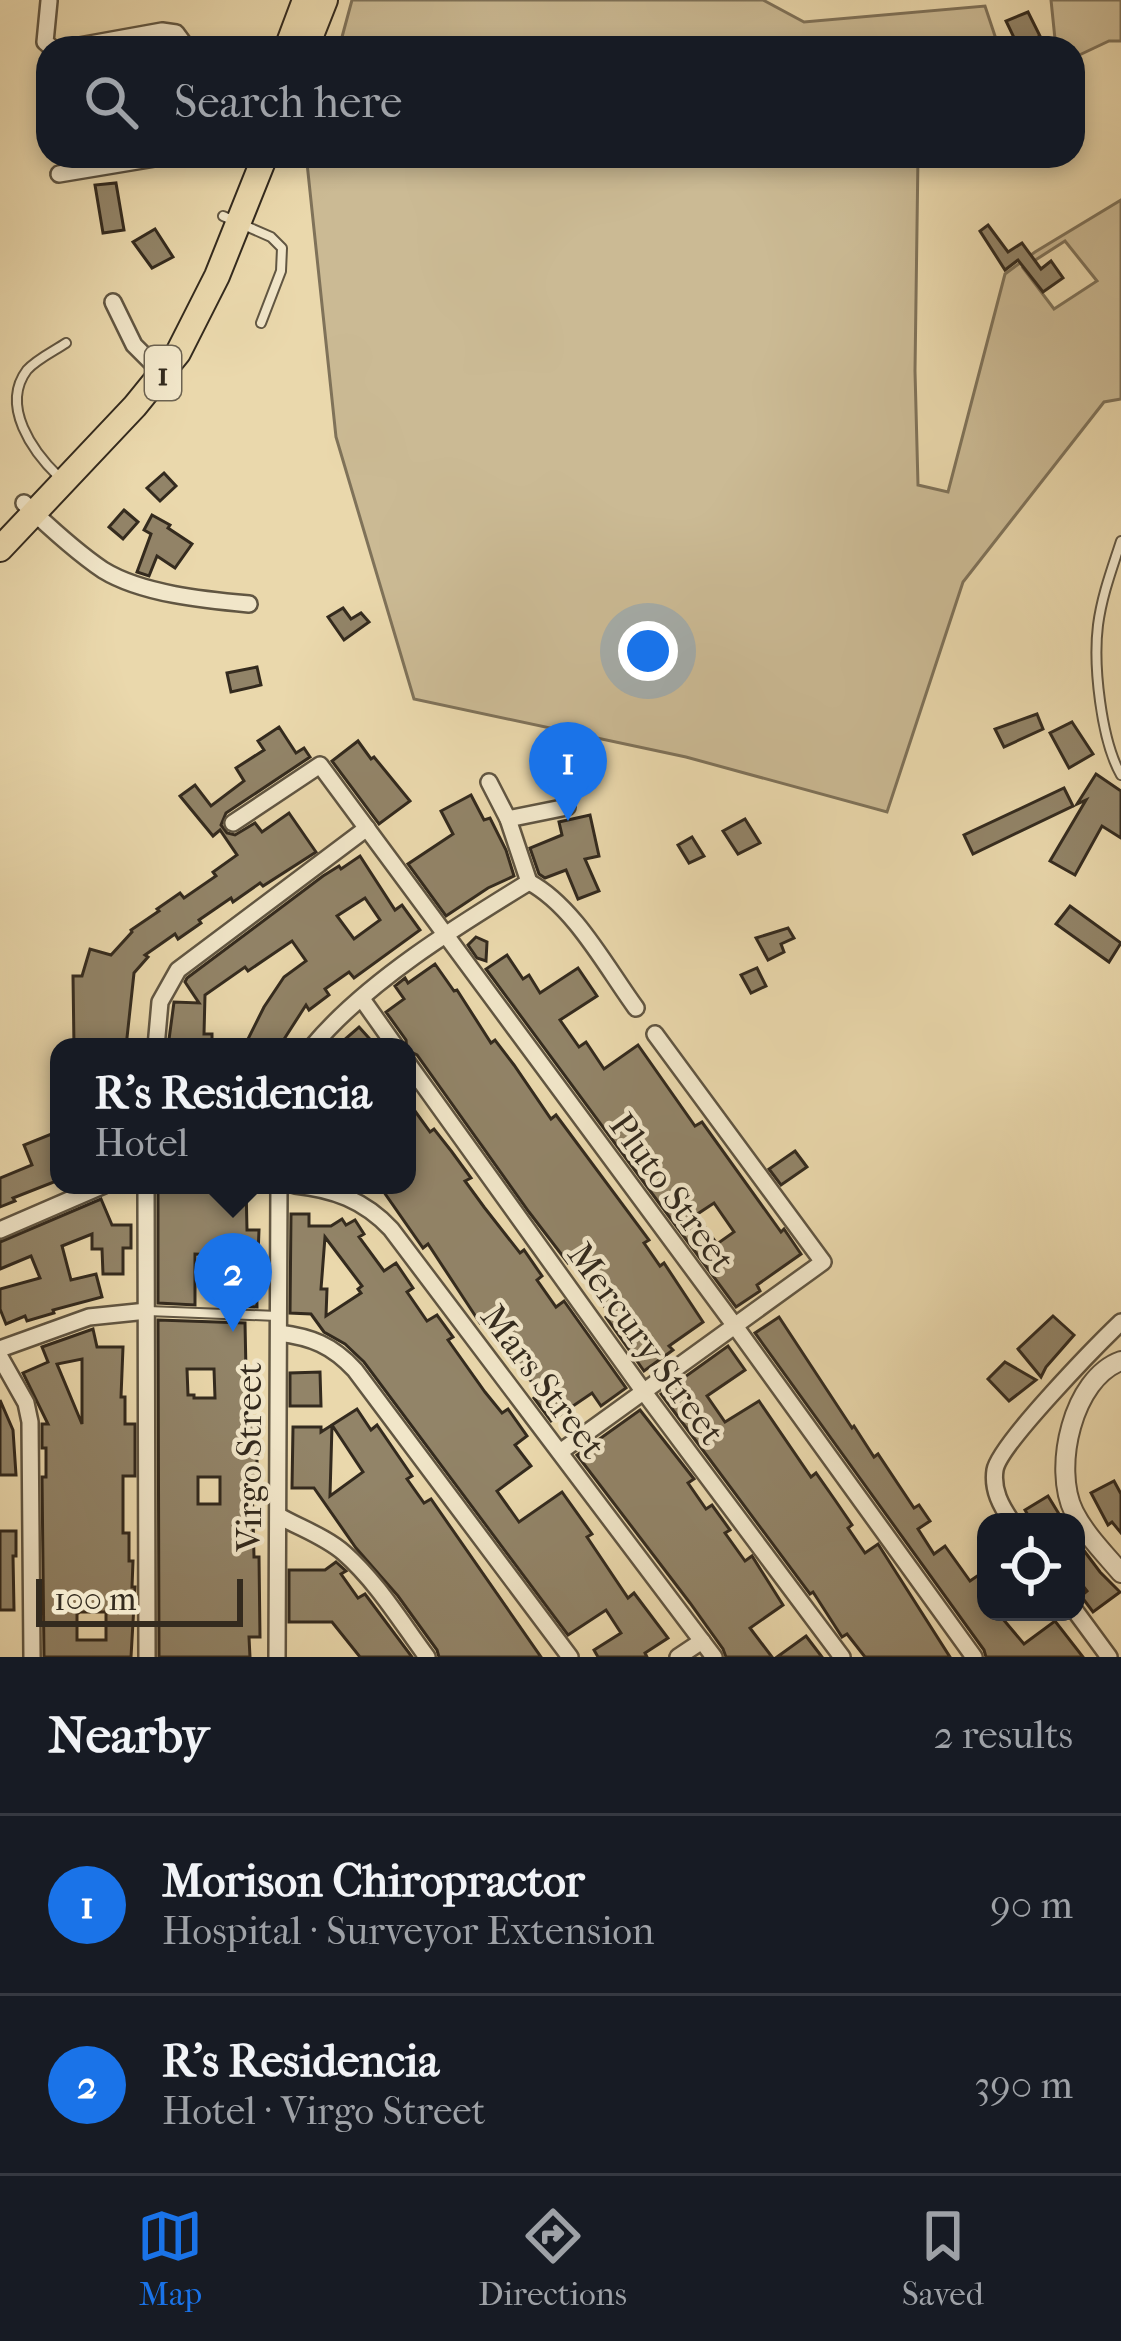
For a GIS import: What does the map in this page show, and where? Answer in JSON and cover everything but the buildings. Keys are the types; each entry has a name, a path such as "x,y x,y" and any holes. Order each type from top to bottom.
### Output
{"highway":[{"path":"291,36 304,0"},
{"path":"312,36 325,0"},
{"name":"1","path":"0,549 29,508 135,406 178,353 217,277 244,168"},
{"name":"1","path":"59,477 152,363 183,317 258,168"},
{"name":"1","path":"0,528 29,508"}],"street":[{"path":"44,36 49,1"},
{"path":"140,36 170,31 178,36"},
{"path":"59,174 95,168"},
{"path":"113,302 134,345 152,363"},
{"path":"29,508 106,572 160,591 249,604"},
{"name":"Pluto Street","path":"233,823 320,765 974,1657"},
{"path":"489,782 508,819 529,882 563,907 636,1008"},
{"path":"508,819 567,807"},
{"path":"157,1038 160,1002 178,970 367,828"},
{"path":"321,1038 362,999 445,934 529,882"},
{"path":"362,999 390,1038"},
{"path":"560,1453 823,1262 655,1034"},
{"name":"Mercury Street","path":"416,1075 842,1657"},
{"path":"0,1230 83,1194"},
{"path":"146,1194 148,1657"},
{"name":"Virgo Street","path":"277,1657 279,1194"},
{"name":"Mars Street","path":"340,1194 381,1218 714,1657"},
{"path":"32,1657 30,1422 26,1403 0,1353 89,1317 147,1311"},
{"path":"1006,1513 994,1488 998,1460 1075,1368 1121,1322"},
{"path":"278,1324 319,1341 346,1361 570,1657"},
{"path":"1121,1361 1097,1375 1077,1410 1066,1442 1065,1473 1074,1512 1121,1573"},
{"path":"278,1516 348,1556 427,1657"},
{"path":"1083,1621 1109,1657"},
{"path":"678,1657 702,1641"}],"lane":[{"path":"230,220 271,237 282,248 281,271 261,323"},
{"path":"59,477 30,446 17,422 14,400 27,370 66,343"},
{"path":"1121,541 1097,630 1104,720 1121,775"},
{"path":"147,1311 278,1324"}],"shaded area":[{"path":"352,0 763,0 804,22 985,6 995,36 342,36"},
{"path":"1051,0 1121,0 1121,41 1109,41 1085,52 1085,36 1055,36"},
{"path":"308,168 918,168 918,485 948,492 1005,274 1121,200 1121,399 1104,402 963,582 887,812 686,757 414,699 336,437","holes":["1065,241 1097,281 1054,309 1023,268"]}],"place":[{"name":"Morison Chiropractor","path":"568,821"},
{"name":"R's Residencia","path":"233,1332"}]}
